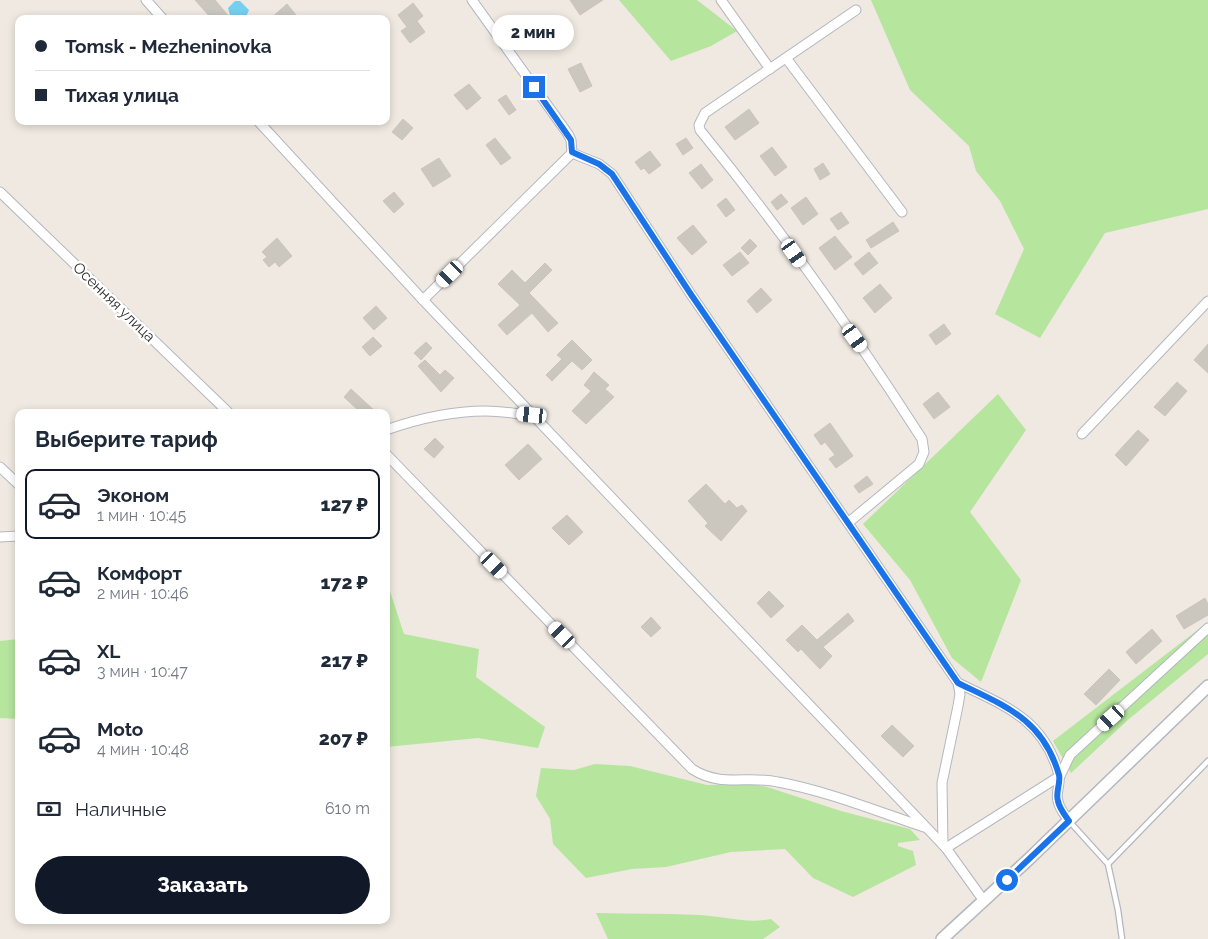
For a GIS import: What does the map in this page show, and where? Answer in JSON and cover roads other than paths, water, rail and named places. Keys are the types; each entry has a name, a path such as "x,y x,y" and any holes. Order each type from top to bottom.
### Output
{"street":[{"path":"146,0 159,15"},
{"path":"423,300 572,152 571,140 568,134 472,0"},
{"path":"721,0 770,68"},
{"path":"849,522 919,464 923,458 924,446 875,366 753,194 700,130 700,120 705,113 856,10"},
{"path":"786,58 902,212"},
{"path":"262,125 423,300 945,847 984,901"},
{"path":"572,152 599,164 612,174 690,293 958,683 1010,708 1029,721 1046,744 1060,776"},
{"name":"Осенняя улица","path":"0,192 225,409"},
{"path":"1082,434 1208,301"},
{"path":"390,429 408,422 456,413 486,411 532,415"},
{"path":"390,458 692,769 718,780 763,780 790,784 926,827"},
{"path":"0,467 15,481"},
{"path":"0,537 15,536"},
{"path":"1069,821 1057,800 1060,776 1070,755 1208,628"},
{"path":"945,847 942,783 958,706 958,683"},
{"path":"942,939 1069,821 1208,686"},
{"path":"945,847 1060,776"}],"lane":[{"path":"1108,864 1208,761"},
{"path":"1069,821 1108,864 1122,939"}],"water":[{"path":"235,1 240,1 249,10 247,15 230,15 228,8"}]}
